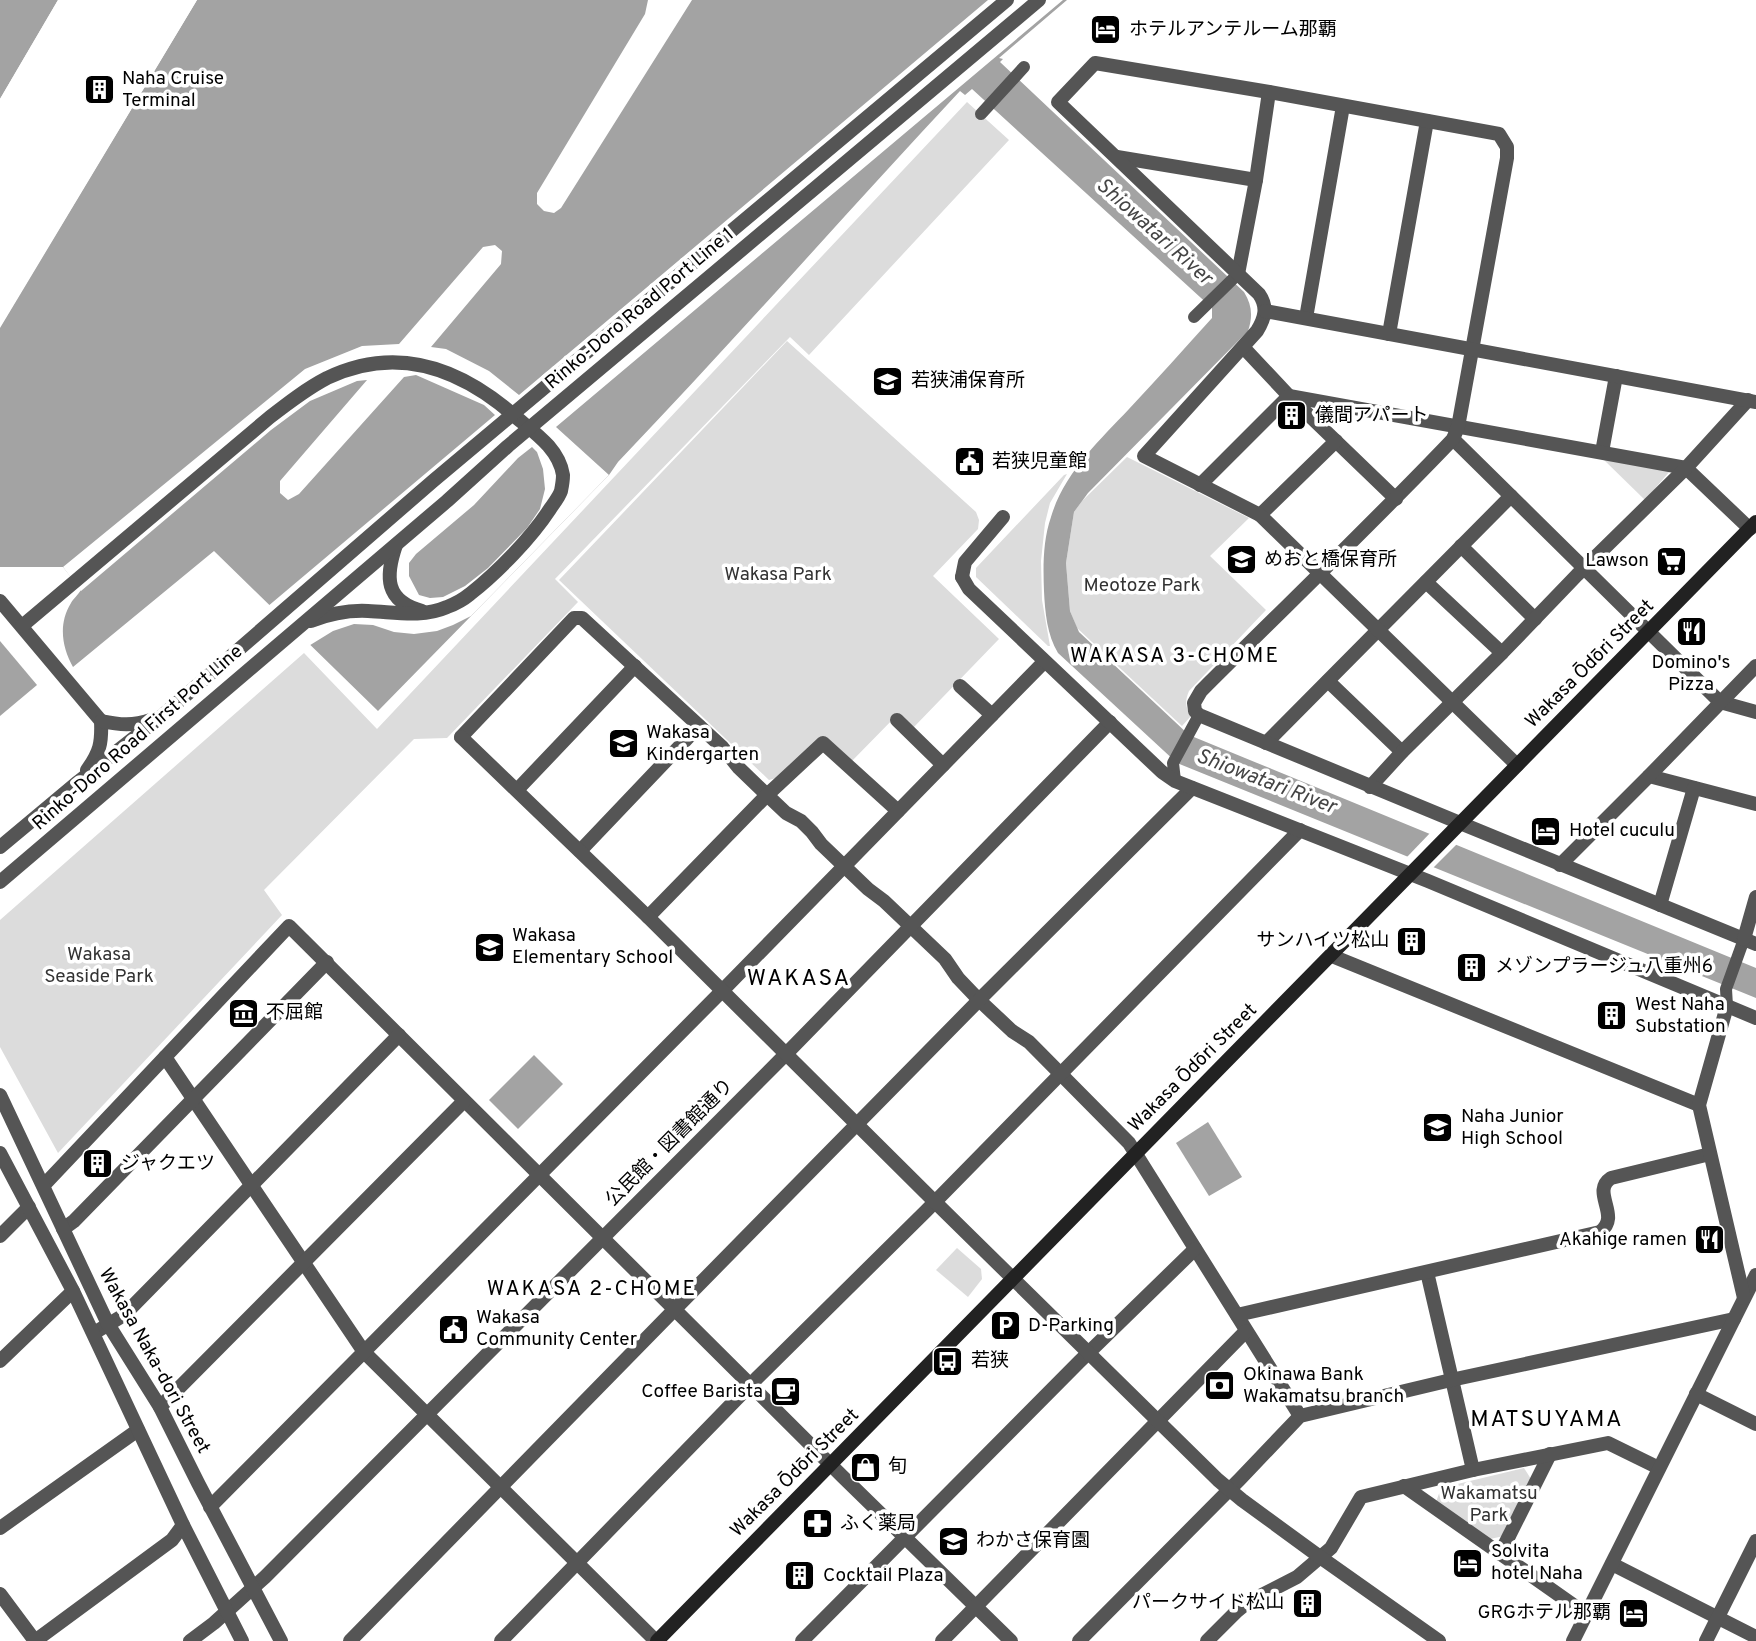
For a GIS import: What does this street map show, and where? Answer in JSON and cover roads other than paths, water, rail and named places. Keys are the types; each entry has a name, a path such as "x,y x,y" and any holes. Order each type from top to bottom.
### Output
{"main road":[{"name":"Wakasa Ōdōri Street","path":"657,1641 1753,526"}],"street":[{"name":"Rinko-Doro Road Port Line 1","path":"256,634 433,481 1007,0"},
{"name":"Rinko-Doro Road Port Line 1","path":"270,651 630,342 1039,0"},
{"path":"1517,765 1320,574 1260,515 1144,456 1257,331 1263,322 1264,302 1259,294 1233,278 1117,158 1058,102 1095,63 1499,135 1507,147 1455,433 1395,499 1320,574 1201,691 1194,703 1195,711 1370,787 1750,941"},
{"path":"981,114 1024,68"},
{"path":"1194,317 1233,278 1256,180 1269,92"},
{"path":"1306,318 1343,106"},
{"path":"1389,334 1427,121"},
{"path":"1117,158 1256,180"},
{"path":"1265,311 1752,401"},
{"path":"1243,347 1289,396 1395,499"},
{"path":"22,626 270,417 301,393 328,378 355,368 388,362 423,365 466,381 497,400 546,443 558,460 563,476 561,493 539,526 469,595 445,608 427,612 400,614 355,611 331,615 302,625"},
{"path":"1602,452 1616,376"},
{"path":"1289,396 1455,433 1602,452 1686,468 1753,526"},
{"path":"1200,485 1289,396"},
{"path":"1370,787 1752,401"},
{"path":"1455,433 1511,496 1720,702 1756,712"},
{"path":"1260,515 1336,441"},
{"path":"1266,743 1511,496"},
{"path":"1003,517 965,562 962,577 970,589 1044,662 1175,781 1300,830 1416,869 1756,1018"},
{"path":"397,542 389,565 392,589 396,597 410,608 427,612"},
{"path":"1461,546 1535,619"},
{"path":"1426,582 1502,653"},
{"path":"0,601 101,721 117,725 136,725 163,715"},
{"path":"1300,1416 1129,1143 1029,1042 1012,1031 979,1000 958,978 945,959 884,901 868,890 821,844 813,832 786,813 739,768 722,747 582,618 574,618 461,737 580,850 1230,1490 1438,1641"},
{"name":"Rinko-Doro Road First Port Line","path":"0,847 163,715 256,634"},
{"name":"Rinko-Doro Road First Port Line","path":"0,882 270,651"},
{"path":"210,1507 1044,662"},
{"path":"517,790 635,666"},
{"path":"1560,865 1756,666"},
{"path":"1328,681 1402,752"},
{"path":"960,686 992,715"},
{"path":"1175,781 1173,763 1199,715"},
{"path":"897,720 943,765"},
{"path":"78,782 97,756 102,739 101,721"},
{"name":"公民館・図書館通り","path":"190,1641 253,1588 427,1415 786,1054 1110,722"},
{"path":"580,850 699,726"},
{"path":"648,917 767,795 823,743 898,811"},
{"path":"1649,776 1756,804"},
{"path":"350,1641 979,1000 1192,788"},
{"path":"1660,905 1694,788"},
{"path":"501,1641 750,1384 935,1202 1300,830"},
{"path":"1744,1298 1699,1105 1727,1006 1726,989 1740,954 1750,941 1756,897"},
{"path":"44,1185 289,926 1011,1641"},
{"path":"1332,956 1699,1105"},
{"path":"63,1229 194,1100 327,962"},
{"path":"94,1333 124,1315 399,1035"},
{"path":"165,1057 364,1352 657,1641"},
{"name":"Wakasa Naka-dori Street","path":"0,1095 108,1324 160,1407 281,1641"},
{"path":"160,1407 464,1101"},
{"name":"Wakasa Naka-dori Street","path":"0,1153 94,1333 183,1525 242,1641"},
{"path":"1237,1315 1600,1233 1607,1227 1609,1219 1603,1188 1605,1182 1611,1178 1710,1154"},
{"path":"0,1236 29,1207"},
{"path":"802,1641 1195,1249"},
{"path":"1427,1272 1473,1470"},
{"path":"1573,1641 1756,1275"},
{"path":"0,1361 73,1291"},
{"path":"1079,1641 1300,1416 1734,1318"},
{"path":"942,1641 1246,1331"},
{"path":"1696,1394 1756,1424"},
{"path":"0,1528 138,1430"},
{"path":"1208,1641 1248,1602 1297,1577 1331,1548 1362,1497 1473,1470 1608,1443 1659,1468"},
{"path":"1500,1554 1550,1454"},
{"path":"1405,1486 1586,1614"},
{"path":"0,1594 35,1641 172,1540 183,1525"},
{"path":"1706,1641 1756,1541"},
{"path":"1612,1564 1756,1637"}],"water":[{"path":"0,0 58,0 0,99"},
{"name":"Shiowatari River","path":"197,0 1067,0 999,58 1003,59 1000,62 1244,292 1249,301 1251,315 1248,331 1088,493 1074,512 1066,563 1070,611 1079,632 1189,735 1756,968 1756,998 1177,763 1058,653 1051,639 1044,599 1046,535 1057,501 1084,458 1212,318 1212,308 972,89 965,95 960,91 618,462 609,475 378,711 214,551 73,667 66,652 63,627 67,611 81,590 63,567 0,567 0,327"},
{"path":"0,641 37,685 0,716"},
{"path":"534,1055 563,1084 518,1129 489,1100"},
{"path":"1208,1122 1242,1177 1209,1196 1176,1143"}],"place":[{"name":"ホテルアンテルーム那覇","path":"1106,30"},
{"name":"Naha Cruise Terminal","path":"99,90"},
{"name":"若狭浦保育所","path":"888,381"},
{"name":"儀間アパート","path":"1292,416"},
{"name":"若狭児童館","path":"969,462"},
{"name":"めおと橋保育所","path":"1241,560"},
{"name":"Lawson","path":"1672,561"},
{"name":"Domino's Pizza","path":"1691,632"},
{"name":"Wakasa Kindergarten","path":"623,744"},
{"name":"Hotel cuculu","path":"1546,831"},
{"name":"サンハイツ松山","path":"1412,941"},
{"name":"Wakasa Elementary School","path":"489,947"},
{"name":"メゾンプラージュ八重州6","path":"1472,967"},
{"name":"不屈館","path":"243,1013"},
{"name":"West Naha Substation","path":"1612,1016"},
{"name":"Naha Junior High School","path":"1438,1128"},
{"name":"ジャクエツ","path":"98,1164"},
{"name":"Akahige ramen","path":"1710,1240"},
{"name":"D-Parking","path":"1005,1326"},
{"name":"Wakasa Community Center","path":"453,1329"},
{"name":"若狭","path":"948,1361"},
{"name":"Okinawa Bank Wakamatsu branch","path":"1220,1386"},
{"name":"Coffee Barista","path":"786,1392"},
{"name":"旬","path":"865,1467"},
{"name":"ふく薬局","path":"817,1524"},
{"name":"わかさ保育園","path":"953,1541"},
{"name":"Solvita hotel Naha","path":"1468,1563"},
{"name":"Cocktail Plaza","path":"800,1576"},
{"name":"パークサイド松山","path":"1307,1603"},
{"name":"GRGホテル那覇","path":"1634,1613"}],"district":[{"name":"WAKASA 3-CHOME","path":"1175,656"},
{"name":"WAKASA","path":"799,979"},
{"name":"WAKASA 2-CHOME","path":"592,1289"},
{"name":"MATSUYAMA","path":"1547,1420"}],"park label":[{"name":"Wakasa Park","path":"778,575"},
{"name":"Meotoze Park","path":"1142,586"},
{"name":"Wakasa Seaside Park","path":"99,966"},
{"name":"Wakamatsu Park","path":"1489,1505"}]}
